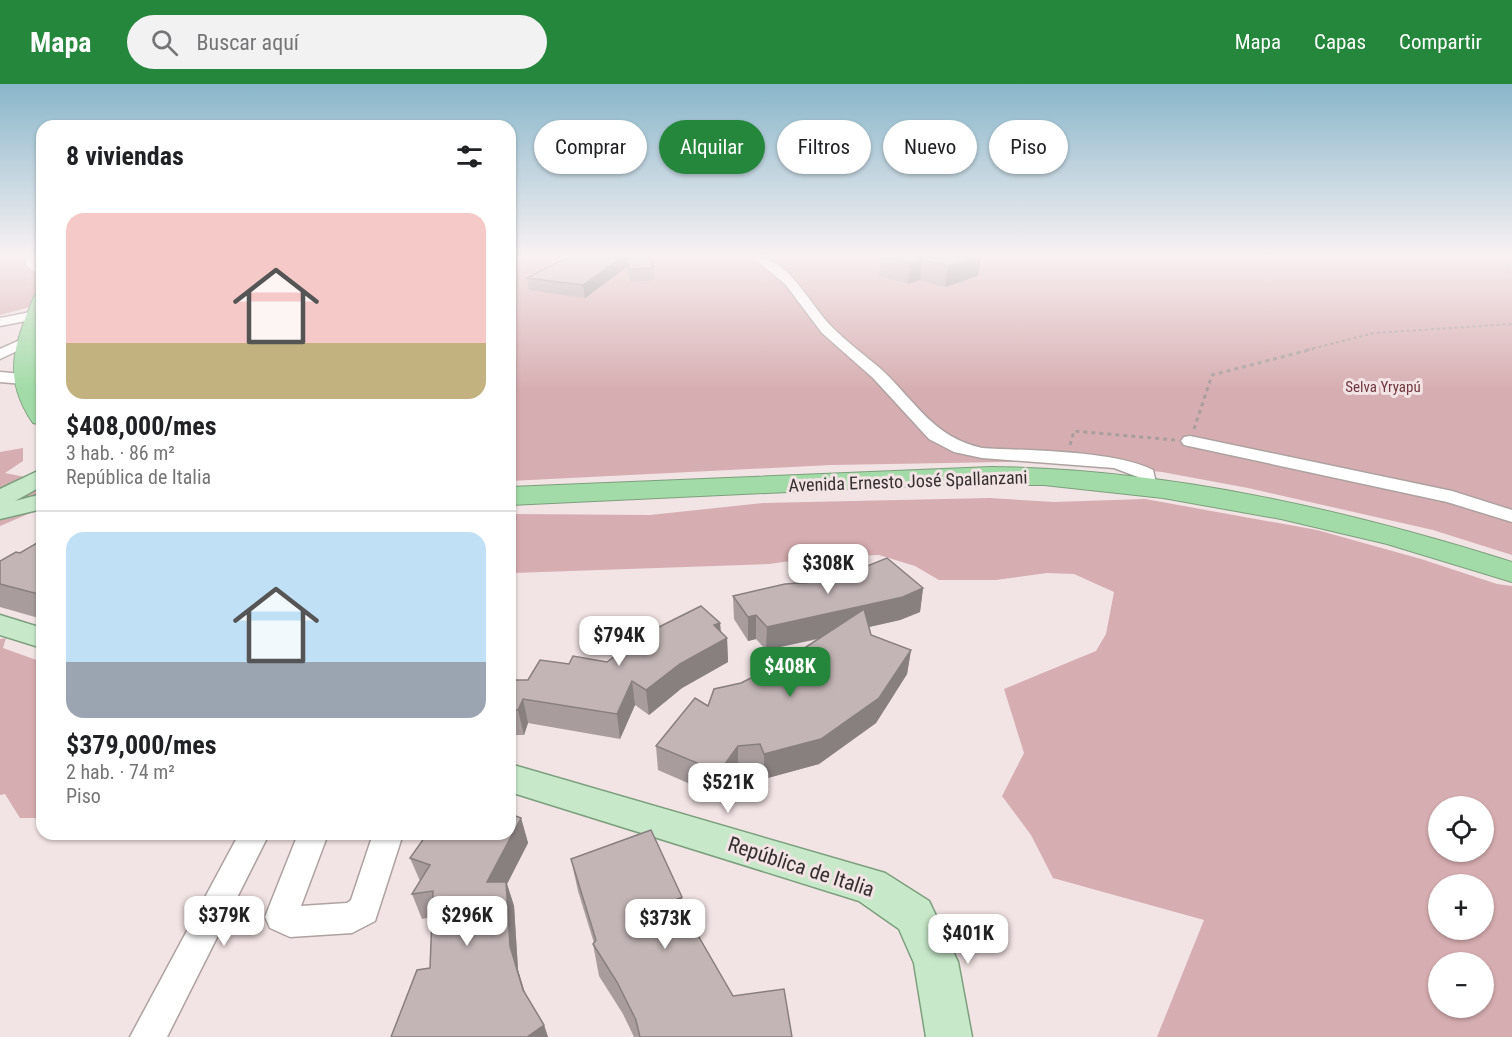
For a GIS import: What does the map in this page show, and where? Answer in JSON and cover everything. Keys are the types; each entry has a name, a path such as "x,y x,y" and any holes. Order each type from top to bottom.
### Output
{"highway":[{"path":"36,326 33,345 32,406 36,411"},
{"name":"Avenida Ernesto José Spallanzani","path":"516,496 955,476 1042,477 1148,487 1305,514 1458,554 1512,572"}],"main road":[{"path":"0,499 36,479"},
{"path":"0,512 36,503"},
{"path":"0,625 36,636"},
{"name":"República de Italia","path":"516,780 871,886 914,915 936,962 949,1037"}],"street":[{"path":"805,301 827,330 878,375 935,435 960,448 982,453 1114,463 1133,467 1146,474 1148,487"},
{"path":"0,322 36,308"},
{"path":"0,355 33,345"},
{"path":"0,377 33,374"},
{"path":"1190,441 1452,498 1512,516"},
{"path":"148,1037 251,840"},
{"path":"310,840 281,917 290,922 352,918 364,910 386,840"}],"path":[{"path":"1066,460 1074,431 1190,441 1212,375 1374,333 1512,324"}],"green space":[{"path":"0,301 36,301 36,306 0,315"},
{"name":"Selva Yryapú","path":"516,301 1512,301 1512,555 1433,530 1248,488 1162,472 1056,461 831,465 516,481"},
{"path":"23,448 23,461 5,473 25,477 20,495 36,488 36,506 35,511 0,526 0,452"},
{"path":"990,498 1054,502 1145,499 1317,530 1421,559 1497,584 1512,586 1512,1037 1157,1037 1204,920 1053,878 1031,835 1002,796 1024,753 1004,689 1096,651 1106,634 1114,592 1074,574 1047,573 996,580 939,580 915,566 879,555 818,557 769,564 516,573 516,514 650,515 763,503"},
{"path":"6,638 3,648 36,660 36,818 20,818 5,794 0,795 0,639"}],"building":[{"path":"36,544 36,593 0,584 0,561 16,552 20,553"},
{"path":"887,558 923,588 903,597 767,627 756,615 748,617 733,596 785,584 830,581"},
{"path":"701,606 720,623 714,625 727,638 680,664 646,690 632,681 617,714 523,699 516,710 516,680 528,680 540,660 569,664 573,656 607,662 641,636"},
{"path":"864,609 871,635 911,650 879,698 821,739 764,754 760,744 738,746 719,772 656,746 695,698 708,706 714,689 741,683 771,668 787,683 791,680 780,664"},
{"path":"516,816 521,818 516,827"},
{"path":"651,830 682,897 677,899 733,996 784,989 792,1037 640,1037 636,1020 617,982 593,944 596,940 571,859"},
{"path":"423,840 509,840 487,882 506,882 510,946 523,990 544,1025 527,1037 391,1037 417,970 430,968 433,891 412,894 430,865 410,858"}]}
